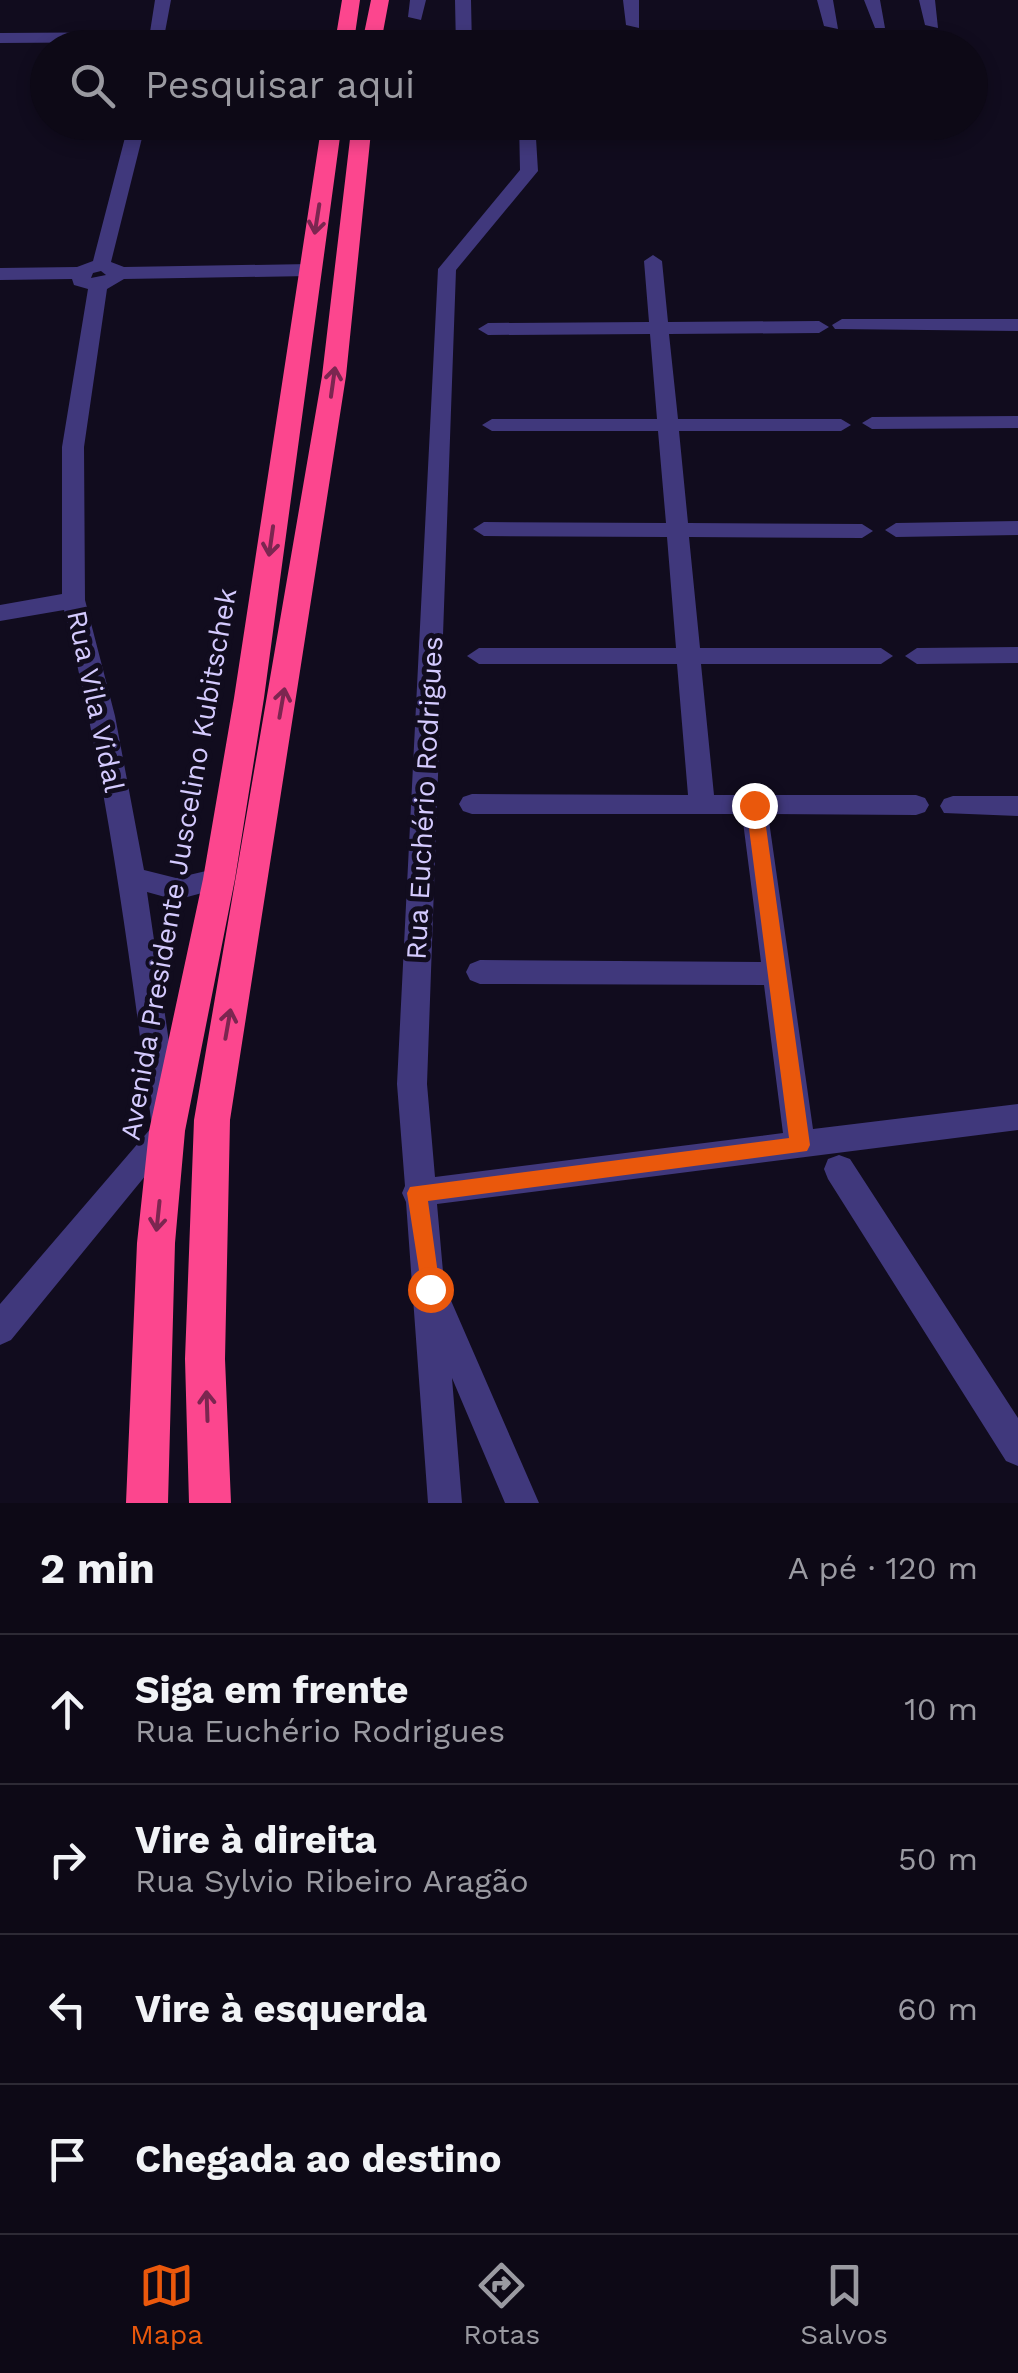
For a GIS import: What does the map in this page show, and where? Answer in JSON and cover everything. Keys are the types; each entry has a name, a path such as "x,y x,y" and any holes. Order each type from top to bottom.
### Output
{"highway":[{"path":"346,30 351,0"},
{"path":"374,30 380,0"},
{"name":"Avenida Presidente Juscelino Kubitschek","path":"147,1503 154,1280 166,1131 219,879 329,140"},
{"path":"210,1503 205,1360 212,1120 334,376 360,140"}],"street":[{"path":"158,30 163,0"},
{"path":"463,0 464,30"},
{"path":"631,0 634,25"},
{"path":"825,0 832,26"},
{"path":"872,0 880,25"},
{"path":"928,0 933,25"},
{"path":"0,38 30,39"},
{"name":"Rua Vila Vidal","path":"133,140 99,274 73,448 73,600 103,716 132,876 166,1131"},
{"name":"Rua Euchério Rodrigues","path":"445,1503 430,1289 417,1193 412,1069 447,269 529,171 528,140"},
{"path":"652,261 702,805"},
{"path":"0,274 310,270"},
{"path":"842,325 1018,325"},
{"path":"488,329 819,328"},
{"path":"872,423 1018,422"},
{"path":"492,425 842,425"},
{"path":"896,530 1018,528"},
{"path":"484,529 862,531"},
{"path":"0,613 73,600"},
{"path":"917,656 1018,655"},
{"path":"479,656 881,656"},
{"path":"472,804 916,805"},
{"path":"754,805 800,1145"},
{"path":"952,806 1018,806"},
{"path":"132,876 176,888 219,879"},
{"path":"480,972 777,974"},
{"path":"417,1193 1018,1117"},
{"path":"0,1329 166,1131"},
{"path":"838,1169 1018,1449"},
{"path":"430,1289 522,1503"}],"route":[{"path":"430,1289 417,1193 800,1145 754,805"}]}
